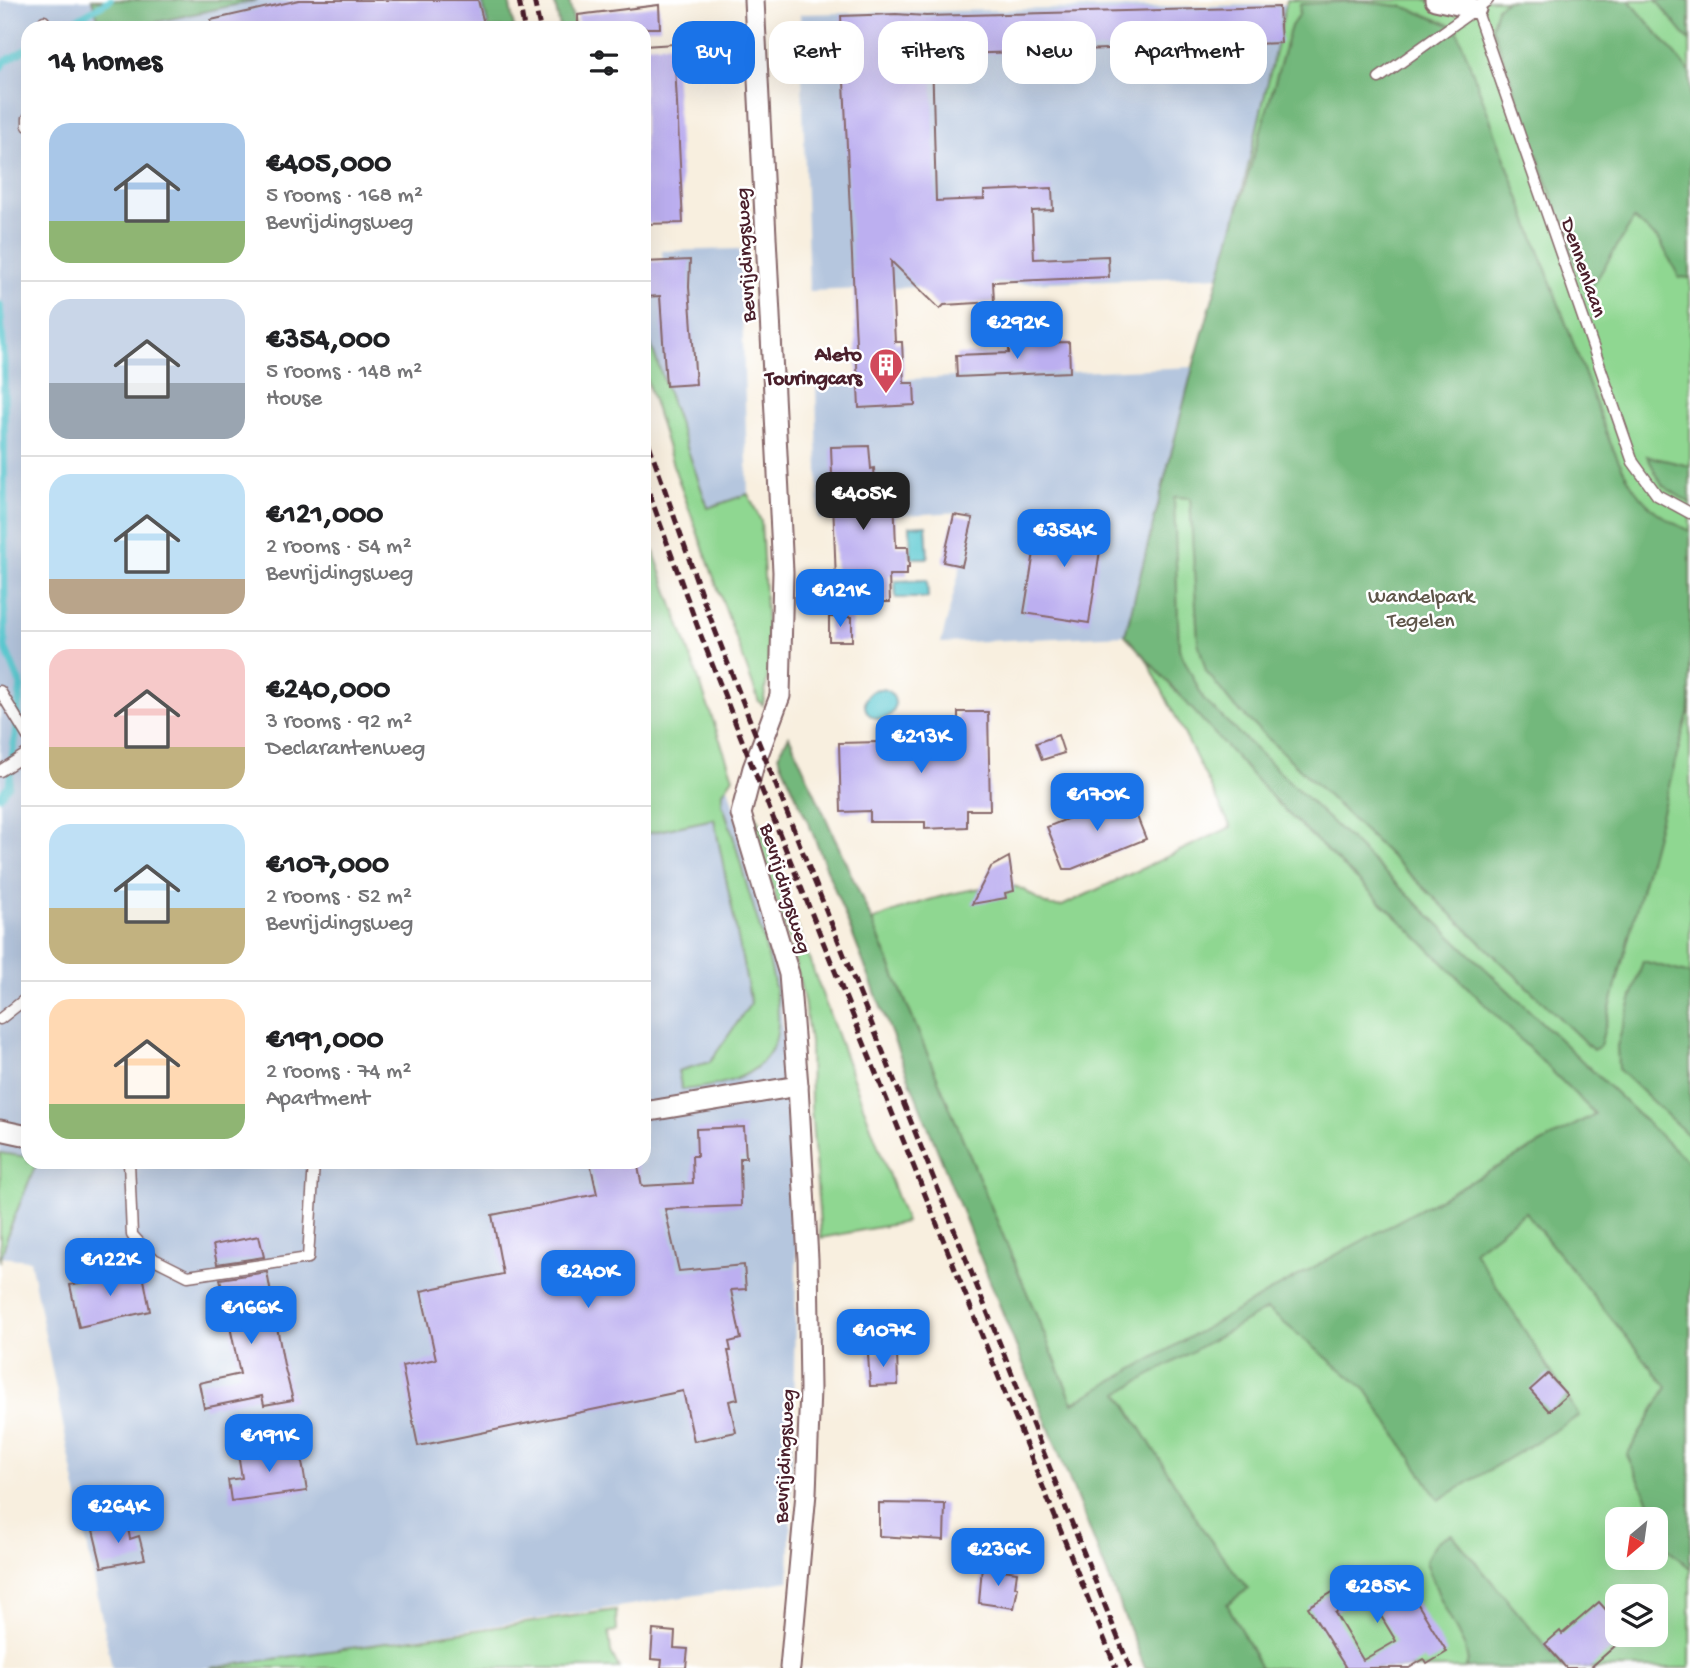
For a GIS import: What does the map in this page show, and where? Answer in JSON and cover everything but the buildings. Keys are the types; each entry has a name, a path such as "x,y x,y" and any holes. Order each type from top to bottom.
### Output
{"street":[{"name":"Bevrijdingsweg","path":"754,0 783,572 780,696 753,768 741,814 789,974 808,1259 810,1389 806,1493 790,1668"},
{"path":"1435,0 1482,5"},
{"path":"651,1111 798,1086"},
{"path":"0,1130 21,1134"}],"lane":[{"path":"1379,78 1482,5"},
{"name":"Dennenlaan","path":"1482,5 1633,461 1657,495 1690,513"},
{"path":"0,691 21,726"},
{"path":"0,771 21,758"},
{"path":"0,1019 21,1002"},
{"path":"129,1169 132,1235 153,1259 188,1276 308,1258 314,1169"}],"shaded area":[{"path":"0,0 92,0 99,21 21,21 21,1169 651,1169 651,613 710,720 779,974 797,1236 789,1581 211,1668 112,1668 30,1260 0,1257"},
{"path":"258,0 482,0 487,21 161,21"},
{"path":"1300,4 1219,276 809,291 802,84 864,84 864,21 800,21 800,14"},
{"path":"740,249 748,494 708,509 651,344 651,290 665,289 662,251"},
{"path":"1193,367 1125,635 941,643 973,518 965,512 819,519 816,383"}],"green space":[{"path":"92,0 258,0 161,21 99,21"},
{"path":"482,0 509,0 513,21 487,21"},
{"path":"554,0 569,0 574,21 558,21"},
{"name":"Wandelpark Tegelen","path":"1287,0 1690,0 1690,1668 1155,1668 1072,1403 872,921 942,896 1000,885 1020,888 1047,905 1062,906 1231,827 1137,640"},
{"path":"1507,0 1629,0 1690,72 1690,278 1679,277 1660,241 1634,219 1587,295 1492,27 1497,7"},
{"path":"1656,0 1690,0 1690,42"},
{"path":"1361,1 1405,7 1456,27 1617,458 1632,485 1649,506 1690,531 1690,706 1600,1046 1593,1050 1232,704 1206,671 1198,642 1190,498 1174,497 1179,649 1204,700 1690,1164 1690,1568 1668,1550 1668,1507 1652,1507 1627,1455 1667,1387 1525,1212 1474,1251 1579,1416 1439,1500 1366,1390 1267,1309 1119,1393 1206,1534 1248,1589 1227,1604 1261,1668 1145,1668 811,829 778,755 789,736 872,921 1073,1403 1321,1263 1595,1114 1405,925 1279,805 1125,635 1193,367 1291,26 1299,15 1300,4"},
{"path":"651,344 708,508 748,494 761,521 769,667 763,705 759,702 673,465 651,394"},
{"path":"1647,456 1690,466 1690,503 1662,485"},
{"path":"651,544 733,777 723,792 722,804 764,943 778,1009 778,1028 774,1044 758,1066 735,1079 682,1090 678,1071 710,1062 751,1003 714,819 651,832"},
{"path":"755,812 906,1222 821,1238 811,1108 810,1042 804,1001 791,946 759,846 754,825"},
{"path":"1643,961 1690,974 1690,1137 1618,1069 1617,1046"},
{"path":"0,1153 21,1156 21,1169 34,1169 9,1230 0,1262"},
{"path":"1452,1534 1564,1668 1464,1668 1468,1662 1465,1648 1440,1598 1426,1562 1435,1544"},
{"path":"616,1610 617,1631 609,1632 611,1652 619,1668 210,1668"}],"water":[{"path":"926,525 928,558 911,558 910,526"},
{"path":"927,580 928,598 896,598 895,581"},
{"path":"880,689 886,690 894,698 894,710 886,718 880,719 874,718 866,710 865,704 866,698 874,690"}],"waterway":[{"path":"74,21 110,0"},
{"path":"0,68 21,52"},
{"path":"0,305 4,355 5,647 21,686 9,785 0,796"}],"railway":[{"path":"519,0 523,21"},
{"path":"534,0 538,21"},
{"path":"651,450 703,599 749,718 1130,1668"},
{"path":"651,498 753,768 1116,1668"}],"place":[{"name":"Aleto Touringcars","path":"886,395"}]}
